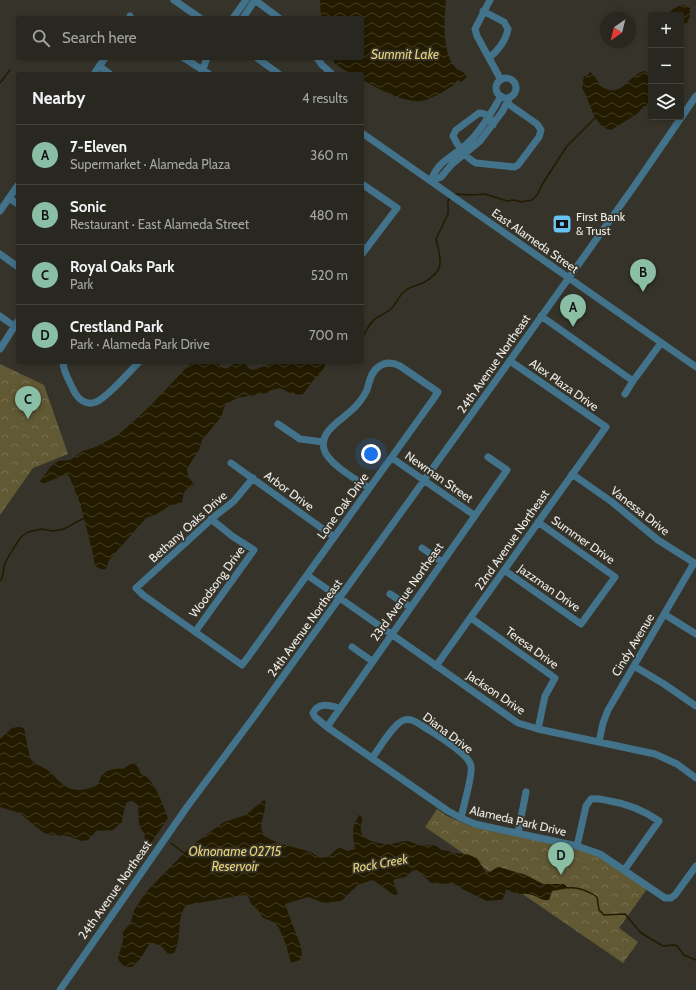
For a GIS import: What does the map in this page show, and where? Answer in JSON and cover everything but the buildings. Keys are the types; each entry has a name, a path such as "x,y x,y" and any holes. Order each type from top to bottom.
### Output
{"street":[{"path":"174,0 197,16"},
{"path":"234,16 246,0"},
{"path":"244,16 255,0 276,16"},
{"path":"490,0 475,29 477,36 501,80"},
{"path":"483,12 504,22 508,29 507,34 498,50 489,58"},
{"path":"95,72 104,60"},
{"path":"187,60 202,72"},
{"path":"202,72 206,60"},
{"path":"202,72 211,60"},
{"path":"260,60 276,72"},
{"path":"318,60 330,72"},
{"path":"99,66 107,72"},
{"path":"431,181 434,172 441,164 464,151 480,141 493,125 509,100 513,95 516,89 514,82 508,79 501,80 499,82 496,87 497,92 509,100 538,124 541,130 539,137 520,164 514,167 476,163 472,161 464,151 453,136 456,130 479,113 485,114 489,117 493,125"},
{"path":"464,151 489,117 501,96"},
{"name":"24th Avenue Northeast","path":"60,990 201,787 339,599 510,361 696,96"},
{"name":"East Alameda Street","path":"364,134 568,279 696,367"},
{"path":"364,185 397,208 364,251"},
{"path":"0,211 16,188"},
{"path":"9,198 16,203"},
{"path":"0,254 16,266"},
{"path":"0,316 16,324 0,349"},
{"path":"541,316 633,381"},
{"path":"625,394 661,343"},
{"name":"Alex Plaza Drive","path":"510,361 606,427"},
{"name":"Lone Oak Drive","path":"195,632 242,665 438,392 400,366 390,363 383,364 374,371 361,399 354,408 329,430 323,442"},
{"path":"63,364 63,368 77,397 83,402 89,403 95,402 104,397 137,364"},
{"path":"278,424 300,439 323,442 324,450 331,460 369,488"},
{"name":"22nd Avenue Northeast","path":"436,666 606,427"},
{"name":"23rd Avenue Northeast","path":"327,726 507,470 488,457"},
{"name":"Newman Street","path":"392,458 474,515"},
{"name":"Arbor Drive","path":"231,463 334,537"},
{"name":"Vanessa Drive","path":"572,474 623,511 658,540 695,563"},
{"name":"Bethany Oaks Drive","path":"195,632 143,595 136,588 211,519 234,501 253,478"},
{"name":"Woodsong Drive","path":"195,632 254,550 232,536 211,519"},
{"name":"Summer Drive","path":"538,522 615,577 581,624"},
{"path":"422,548 442,562"},
{"name":"Cindy Avenue","path":"599,742 605,717 695,563"},
{"name":"Jazzman Drive","path":"504,570 581,624"},
{"name":"Jackson Drive","path":"307,574 339,599 513,720 538,729 662,756 677,764 696,778"},
{"path":"390,594 410,607"},
{"path":"664,614 696,634"},
{"name":"Teresa Drive","path":"471,618 555,678 545,696 538,729"},
{"path":"352,648 372,661"},
{"path":"634,666 696,706"},
{"name":"Alameda Park Drive","path":"339,708 324,705 317,707 313,711 315,717 327,726 448,811 461,818 475,824 577,846 600,854 663,897 669,898 678,892 696,866"},
{"name":"Diana Drive","path":"372,758 398,723 404,720 412,720 421,725 462,753 470,762 471,773 461,818"},
{"path":"518,833 526,792"},
{"path":"577,846 587,803 591,799 595,798 630,805 642,810 659,821 625,870"}],"green space":[{"path":"0,364 44,385 68,454 33,468 0,515"},
{"path":"437,809 447,816 470,826 580,850 599,856 647,889 619,928 638,942 623,963 425,827"}],"water":[{"name":"Summit Lake","path":"320,0 446,0 445,36 448,54 451,62 467,77 461,82 458,80 441,93 421,101 406,100 383,91 364,81 364,72 348,72 335,64 333,60 364,60 364,16 321,16"},
{"path":"681,5 690,8 690,16 687,23 684,24 684,12 670,12"},
{"path":"645,71 648,74 648,105 644,106 637,114 611,130 605,128 596,119 582,88 584,76 588,75 590,72 604,88 616,90 621,88 640,73"},
{"path":"190,364 219,364 223,368 228,368 233,364 248,364 247,366 248,368 253,370 271,364 325,364 323,370 303,394 294,394 280,388 271,390 267,393 237,398 225,405 221,417 202,440 199,450 187,469 188,477 195,485 186,490 182,503 171,505 155,515 146,518 109,560 107,568 99,568 95,566 80,503 70,478 67,474 45,483 40,481 50,467 58,461 70,460 83,451 98,446 118,435 144,412"},
{"path":"12,728 24,728 30,758 32,761 49,771 61,783 69,788 81,790 89,788 97,784 105,772 120,768 123,769 131,763 136,763 141,774 146,776 154,786 168,818 149,846 146,846 144,833 139,824 138,805 132,801 127,802 122,822 113,830 96,831 88,840 82,841 68,836 44,833 19,813 0,807 0,739"},
{"name":"Oknoname 02715 Reservoir","path":"265,800 261,827 265,835 276,842 305,850 320,858 328,857 338,848 348,851 355,849 353,829 359,815 362,815 361,828 363,836 373,841 392,844 410,841 421,846 434,845 442,850 476,858 487,873 499,867 526,875 543,884 564,884 569,888 552,891 549,900 528,894 515,894 509,890 506,890 503,899 487,901 452,884 431,883 417,870 412,871 406,877 395,879 393,881 398,894 394,895 372,880 358,885 341,901 324,903 308,897 285,904 301,947 302,955 300,960 291,963 279,928 274,922 263,918 258,910 251,904 247,895 187,905 181,916 177,947 174,953 168,954 162,947 154,943 150,943 141,958 132,967 125,967 119,961 118,957 123,942 123,932 131,922 134,910 147,891 192,845 224,822 246,815"}],"waterway":[{"path":"0,83 10,70"},
{"path":"454,194 485,194 507,201 514,200 521,202 532,200 537,195 567,146 596,117"},
{"path":"364,335 373,321 388,312 404,292 423,283 439,269 440,259 436,239 448,214 448,201 450,197"},
{"path":"0,581 5,563 21,537 28,532 41,529 53,531 64,529 84,518"},
{"name":"Rock Creek","path":"171,843 184,853"},
{"name":"Rock Creek","path":"568,888 587,891 597,897 599,910 604,915 625,914 641,933 663,946 677,946 684,955 696,960"}],"place":[{"name":"First Bank & Trust","path":"562,224"},
{"name":"Sonic","path":"643,292"},
{"name":"7-Eleven","path":"573,327"},
{"name":"Royal Oaks Park","path":"28,419"},
{"name":"Crestland Park","path":"561,875"}]}
